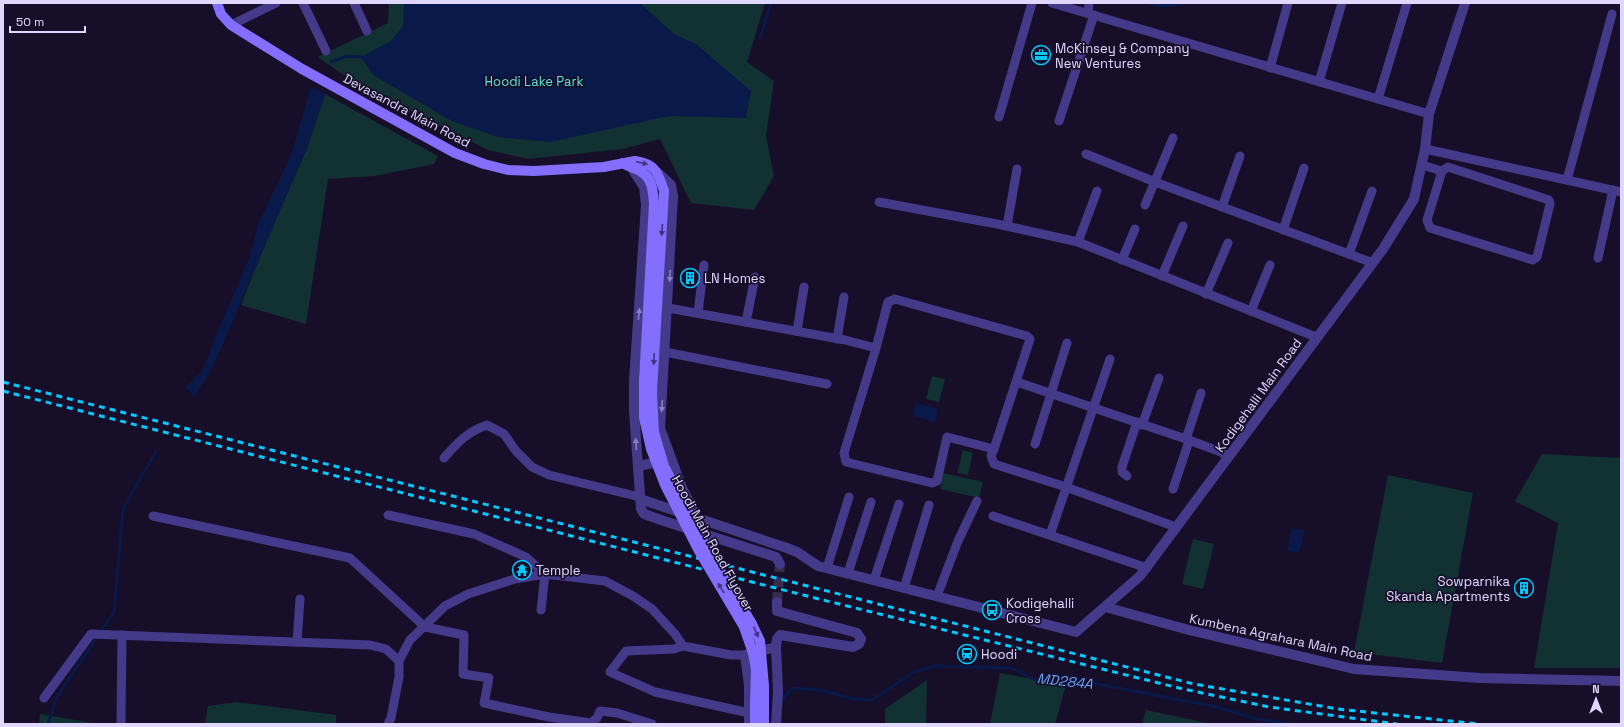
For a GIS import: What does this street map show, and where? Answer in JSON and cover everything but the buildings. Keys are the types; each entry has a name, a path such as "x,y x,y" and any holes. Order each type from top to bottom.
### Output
{"main road":[{"name":"Devasandra Main Road","path":"217,3 221,14 231,25 302,69 449,149 484,164 508,170 534,171 604,167 635,161 648,164 658,173"},
{"path":"623,163 636,170"},
{"name":"Hoodi Main Road Flyover","path":"636,170 653,187 654,204 644,379 644,418 651,449 672,498 700,551 744,627 753,653 756,670 755,724"},
{"name":"Hoodi Main Road Flyover","path":"658,173 664,191 652,393 654,432 664,466 707,549 751,622 760,641 764,686 764,724"}],"street":[{"path":"231,25 276,3"},
{"path":"303,3 326,51"},
{"path":"354,3 367,30"},
{"path":"999,117 1032,3"},
{"path":"1052,3 1429,114"},
{"path":"1059,122 1091,14 1089,3"},
{"path":"1270,68 1288,3"},
{"path":"1319,82 1342,3"},
{"path":"1378,99 1407,3"},
{"name":"Kodigehalli Main Road","path":"937,596 1076,632 1140,576 1316,337 1373,263 1414,199 1425,149 1429,114 1465,3"},
{"path":"1567,180 1612,14"},
{"path":"1145,205 1173,138"},
{"path":"1425,149 1617,191 1598,258"},
{"path":"1086,154 1155,182 1373,263"},
{"path":"1222,207 1240,156"},
{"path":"1422,165 1442,171"},
{"path":"1448,167 1549,200 1550,204 1537,257 1533,260 1430,228 1427,220 1442,171 1448,167"},
{"path":"1283,230 1304,168"},
{"path":"1007,226 1017,169"},
{"path":"636,170 644,187 646,205 634,380 640,502 644,514 776,557 780,564"},
{"path":"658,173 671,185 673,196 668,308 660,428 682,488 697,518"},
{"path":"1078,242 1097,191"},
{"path":"1349,254 1372,191"},
{"path":"879,202 1007,226 1078,242 1316,337"},
{"path":"1162,276 1183,226"},
{"path":"1122,260 1135,229"},
{"path":"1206,294 1228,243"},
{"path":"698,312 704,264"},
{"path":"1251,311 1270,264"},
{"path":"746,322 755,277"},
{"path":"797,331 804,287"},
{"path":"837,339 844,297"},
{"path":"994,449 947,436 937,481 932,483 846,462 844,453 876,348 888,302 895,299 1029,337 1017,382 994,449 991,456 994,464 1066,487 1176,527"},
{"path":"668,308 698,312 797,331 876,348"},
{"path":"1035,444 1067,343"},
{"path":"665,352 827,384"},
{"path":"1050,535 1092,408 1110,359"},
{"path":"1127,476 1122,472 1122,467 1159,378"},
{"path":"1017,382 1221,452 1228,457"},
{"path":"1172,489 1202,393"},
{"path":"444,458 459,441 472,430 487,425 504,434 516,451 532,467 549,475 697,518 787,548 797,552 818,566 937,596 958,541 977,501"},
{"path":"638,466 671,459"},
{"path":"827,568 849,497"},
{"path":"848,573 871,502"},
{"path":"874,580 899,504"},
{"path":"904,588 929,505"},
{"path":"388,515 474,534 526,557 545,574"},
{"path":"153,516 350,558 425,627 464,635 463,674 489,678 484,703 549,721 591,723 597,718 600,711 617,714 652,724"},
{"path":"993,516 1147,568"},
{"path":"542,610 545,574"},
{"path":"388,724 391,718 399,677 399,661 410,640 445,606 468,594 515,579 545,574 583,577 605,581 634,596 659,615 683,646"},
{"path":"297,642 300,599"},
{"path":"776,724 778,692 776,647 777,639 780,635 853,646 859,644 862,639 857,633 777,611 777,602"},
{"name":"Kumbena Agrahara Main Road","path":"1105,607 1189,630 1354,669 1480,678 1621,681"},
{"path":"44,698 91,634 370,644 386,649 399,661"},
{"path":"121,722 122,635"},
{"path":"749,713 655,692 610,672 626,651 674,649 683,646 731,655 745,655 776,647"},
{"path":"745,655 748,674 749,724"}],"green space":[{"name":"Hoodi Lake Park","path":"389,3 765,3 747,62 774,81 766,136 774,176 754,210 691,203 660,139 623,149 528,159 488,150 353,82 318,57 388,23"},
{"path":"325,94 438,156 434,164 375,176 328,179 306,324 241,305 268,236 307,148"},
{"path":"932,376 945,379 939,402 926,399"},
{"path":"963,450 973,453 968,475 957,473"},
{"path":"1542,454 1621,458 1621,668 1534,668 1558,523 1515,501"},
{"path":"943,473 983,482 979,498 940,489"},
{"path":"1388,475 1473,493 1442,663 1354,652"},
{"path":"1193,539 1214,544 1203,589 1182,584"},
{"path":"1000,673 1066,685 1055,724 990,724"},
{"path":"927,680 926,724 885,724 885,709"},
{"path":"236,702 336,715 336,724 205,724 208,706"},
{"path":"1146,710 1212,724 1142,724"},
{"path":"40,714 99,724 39,724"}],"water":[{"name":"Hoodi Lake Park","path":"404,3 640,3 674,34 696,44 751,91 746,118 669,116 550,142 498,137 452,121 373,75 361,57 391,41 403,26"},
{"path":"311,87 325,94 307,148 222,346 209,374 194,397 186,387 202,371 249,259 258,224 291,155"},
{"path":"916,403 938,409 935,422 913,416"},
{"path":"1292,528 1305,531 1299,553 1287,550"}],"waterway":[{"path":"760,38 771,3"},
{"path":"1149,3 1166,6 1183,3"},
{"path":"331,62 347,56 361,57"},
{"path":"48,724 56,698 114,612 123,509 155,453"},
{"name":"MD284A","path":"782,700 792,688 820,690 853,699 872,700 914,672 935,666 1011,668 1036,680 1077,680 1217,707 1252,718 1290,724"}],"tunnel":[{"path":"777,602 780,564"}],"railway":[{"path":"3,382 1194,684 1338,709 1479,724"},
{"path":"3,391 815,598 1179,688 1269,707 1397,724"}],"place":[{"name":"McKinsey & Company New Ventures","path":"1041,55"},
{"name":"LN Homes","path":"690,278"},
{"name":"Temple","path":"522,570"},
{"name":"Sowparnika Skanda Apartments","path":"1524,588"},
{"name":"Kodigehalli Cross","path":"992,610"},
{"name":"Hoodi","path":"967,654"}]}
